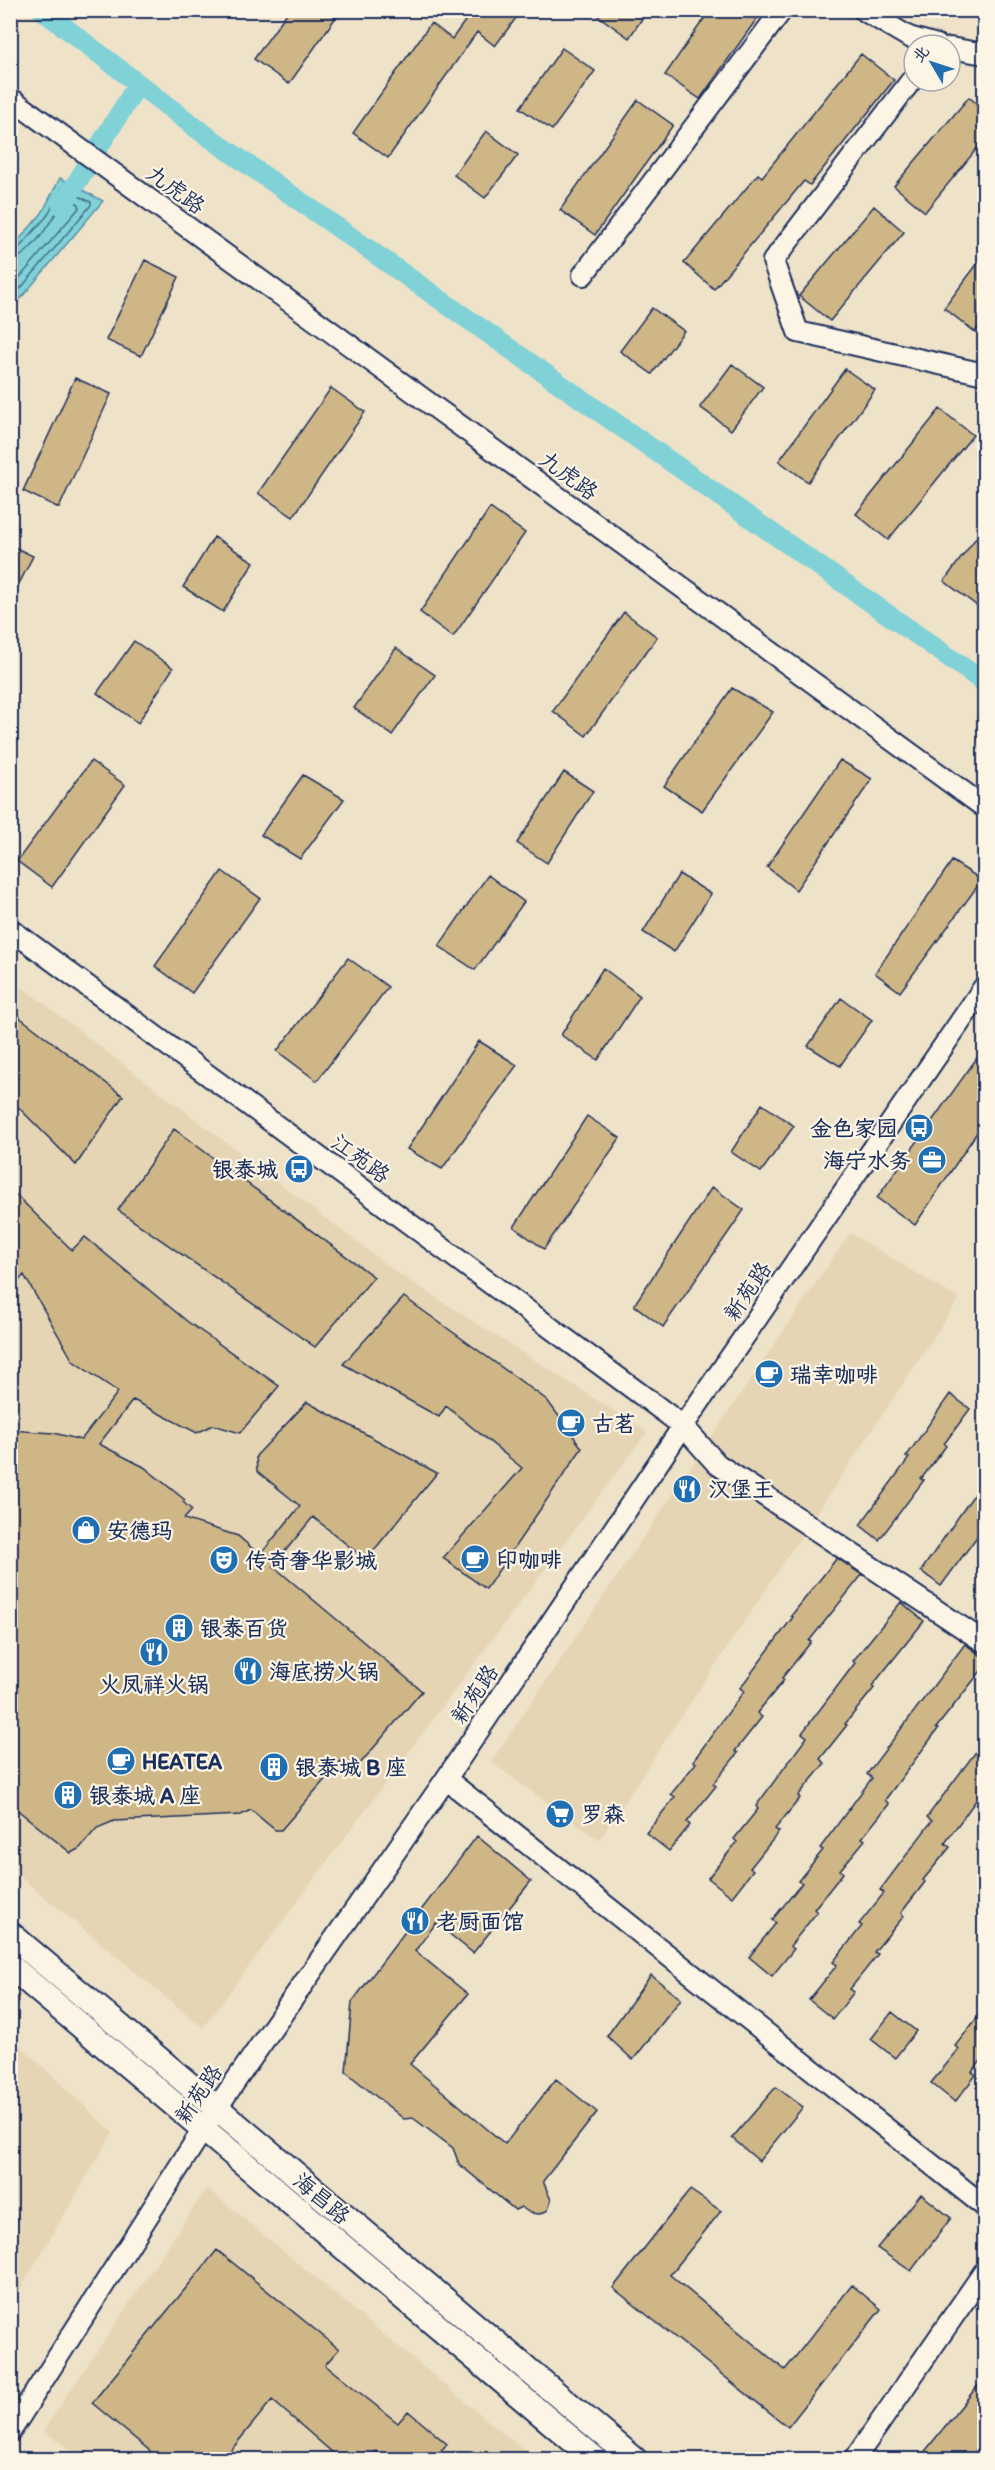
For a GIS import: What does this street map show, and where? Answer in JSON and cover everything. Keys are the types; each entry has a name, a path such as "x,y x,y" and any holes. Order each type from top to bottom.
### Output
{"main road":[{"name":"海昌路","path":"10,1934 209,2118 596,2460"},
{"name":"海昌路","path":"10,1966 209,2118 635,2460"}],"street":[{"path":"582,275 782,10"},
{"path":"863,10 902,33"},
{"path":"962,50 984,54"},
{"path":"902,93 773,261 798,332 984,374"},
{"name":"九虎路","path":"10,98 984,807"},
{"name":"江苑路","path":"10,929 683,1426 717,1464 984,1642"},
{"name":"新苑路","path":"10,2432 209,2118 446,1779 683,1426 984,987"},
{"path":"446,1779 984,2206"},
{"path":"854,2460 984,2272"}],"shaded area":[{"path":"10,978 396,1272 647,1432 203,2028 11,1869"},
{"path":"850,1233 959,1299 599,1840 491,1762"},
{"path":"11,2037 113,2133 10,2304"},
{"path":"207,2188 534,2459 85,2459 43,2431"}],"water":[{"path":"60,178 103,201 11,310 11,249 42,213"}],"building":[{"path":"289,10 341,10 289,84 254,59"},
{"path":"473,10 522,10 495,46 477,32 388,158 353,133 431,23 452,39"},
{"path":"590,10 648,10 629,38"},
{"path":"710,10 763,10 700,99 665,75"},
{"path":"562,48 595,71 552,130 520,108"},
{"path":"861,54 894,80 810,185 804,181 714,289 684,263 758,174 762,177"},
{"path":"969,97 984,110 984,140 925,212 894,186"},
{"path":"638,100 673,125 595,235 560,210"},
{"path":"486,131 518,155 485,198 454,175"},
{"path":"874,206 904,232 830,321 799,296"},
{"path":"984,255 984,320 975,332 944,308"},
{"path":"145,260 179,277 141,356 106,340"},
{"path":"652,308 684,331 652,374 620,351"},
{"path":"732,364 763,387 731,430 700,407"},
{"path":"845,369 875,390 808,482 779,461"},
{"path":"75,378 111,394 59,508 23,491"},
{"path":"331,388 365,412 293,517 258,493"},
{"path":"940,409 973,435 888,540 856,514"},
{"path":"490,508 525,533 453,637 420,612"},
{"path":"984,527 984,611 944,581"},
{"path":"214,537 254,562 223,612 183,587"},
{"path":"10,545 33,556 10,602"},
{"path":"624,612 657,637 586,736 553,711"},
{"path":"134,641 173,668 138,723 97,693"},
{"path":"396,648 435,675 392,735 354,708"},
{"path":"732,688 773,712 702,811 664,786"},
{"path":"840,760 872,779 796,890 767,867"},
{"path":"91,761 125,785 52,887 17,861"},
{"path":"564,772 593,791 547,863 517,843"},
{"path":"303,775 344,799 300,859 261,835"},
{"path":"952,861 982,880 900,992 875,973"},
{"path":"222,871 260,898 192,993 155,966"},
{"path":"679,874 711,894 674,952 643,932"},
{"path":"488,875 524,902 475,970 439,946"},
{"path":"348,958 388,987 317,1081 277,1051"},
{"path":"603,968 640,996 598,1060 561,1035"},
{"path":"841,998 872,1020 840,1066 808,1046"},
{"path":"10,1010 123,1096 76,1165 10,1099"},
{"path":"479,1041 517,1065 442,1169 407,1149"},
{"name":"海宁水务","path":"984,1048 984,1122 915,1225 877,1198"},
{"path":"762,1104 794,1126 761,1172 731,1152"},
{"path":"587,1116 620,1138 544,1249 514,1227"},
{"path":"174,1129 374,1277 315,1347 118,1210"},
{"path":"712,1187 744,1210 663,1327 634,1305"},
{"name":"银泰百货","path":"10,1189 72,1250 85,1237 188,1322 279,1386 240,1433 213,1425 197,1433 133,1400 99,1444 144,1467 185,1500 183,1502 192,1510 184,1519 238,1536 260,1555 300,1506 257,1471 256,1456 307,1402 437,1473 366,1560 313,1517 273,1566 422,1691 353,1772 341,1761 281,1830 275,1830 251,1810 241,1815 114,1821 97,1828 80,1848 71,1853 10,1804 10,1430 54,1433 81,1440 118,1392 73,1361 24,1275 10,1290"},
{"path":"404,1297 547,1400 582,1448 486,1589 443,1558 522,1468 446,1406 439,1417 343,1364"},
{"path":"950,1394 970,1409 921,1479 924,1480 879,1540 860,1525 909,1458 906,1457"},
{"path":"984,1480 984,1527 941,1586 921,1571"},
{"path":"837,1558 862,1575 809,1641 811,1642 782,1678 784,1680 757,1713 762,1717 735,1751 738,1753 713,1784 716,1786 687,1822 690,1825 669,1851 646,1833 675,1797 671,1794 696,1763 693,1761 744,1691 740,1688 793,1617 791,1616"},
{"path":"901,1602 924,1621 872,1686 874,1688 820,1759 825,1763 775,1829 779,1832 750,1868 753,1870 732,1897 708,1878 737,1842 734,1839 758,1809 756,1806 807,1737 802,1733 855,1663 853,1661"},
{"path":"965,1644 984,1658 984,1667 936,1728 938,1729 885,1800 889,1804 862,1838 865,1840 840,1870 843,1873 814,1909 817,1912 790,1946 794,1949 772,1976 749,1957 776,1923 772,1920 802,1883 798,1881 823,1850 820,1848 872,1778 867,1774"},
{"path":"984,1741 984,1789 945,1843 950,1847 923,1880 925,1882 901,1913 904,1916 874,1952 878,1954 850,1989 854,1992 833,2019 809,2000 837,1965 833,1962 862,1926 859,1924 884,1893 880,1890 932,1821 927,1817"},
{"path":"477,1836 531,1881 473,1953 436,1923 415,1951 468,1994 410,2064 505,2144 556,2079 597,2112 543,2181 551,2200 548,2210 540,2214 530,2213 521,2207 515,2210 459,2164 453,2148 413,2118 404,2119 346,2072 352,2002"},
{"path":"651,1975 681,1999 633,2060 607,2036"},
{"path":"984,2009 984,2057 972,2072 976,2075 955,2102 931,2083 959,2049 955,2046"},
{"path":"892,2012 916,2031 895,2058 871,2039"},
{"path":"776,2087 803,2107 759,2161 732,2138"},
{"path":"690,2190 721,2211 670,2275 785,2370 852,2285 881,2309 788,2427 613,2288"},
{"path":"921,2194 951,2218 911,2271 877,2248"},
{"path":"217,2250 339,2349 325,2365 398,2423 408,2411 447,2444 432,2460 386,2460 376,2451 367,2460 341,2460 272,2400 223,2460 161,2460 92,2403"},
{"path":"984,2378 984,2440 968,2460 918,2460"}],"waterway":[{"path":"42,10 196,128 984,682"},
{"path":"62,206 138,84"}],"place":[{"name":"金色家园","path":"919,1128"},
{"name":"海宁水务","path":"932,1160"},
{"name":"银泰城","path":"299,1169"},
{"name":"瑞幸咖啡","path":"769,1374"},
{"name":"古茗","path":"571,1423"},
{"name":"汉堡王","path":"687,1489"},
{"name":"安德玛","path":"86,1530"},
{"name":"印咖啡","path":"475,1559"},
{"name":"传奇奢华影城","path":"224,1560"},
{"name":"银泰百货","path":"179,1628"},
{"name":"火凤祥火锅","path":"154,1652"},
{"name":"海底捞火锅","path":"248,1671"},
{"name":"HEATEA","path":"121,1761"},
{"name":"银泰城 B 座","path":"274,1767"},
{"name":"银泰城 A 座","path":"68,1795"},
{"name":"罗森","path":"560,1814"},
{"name":"老厨面馆","path":"415,1921"}]}
